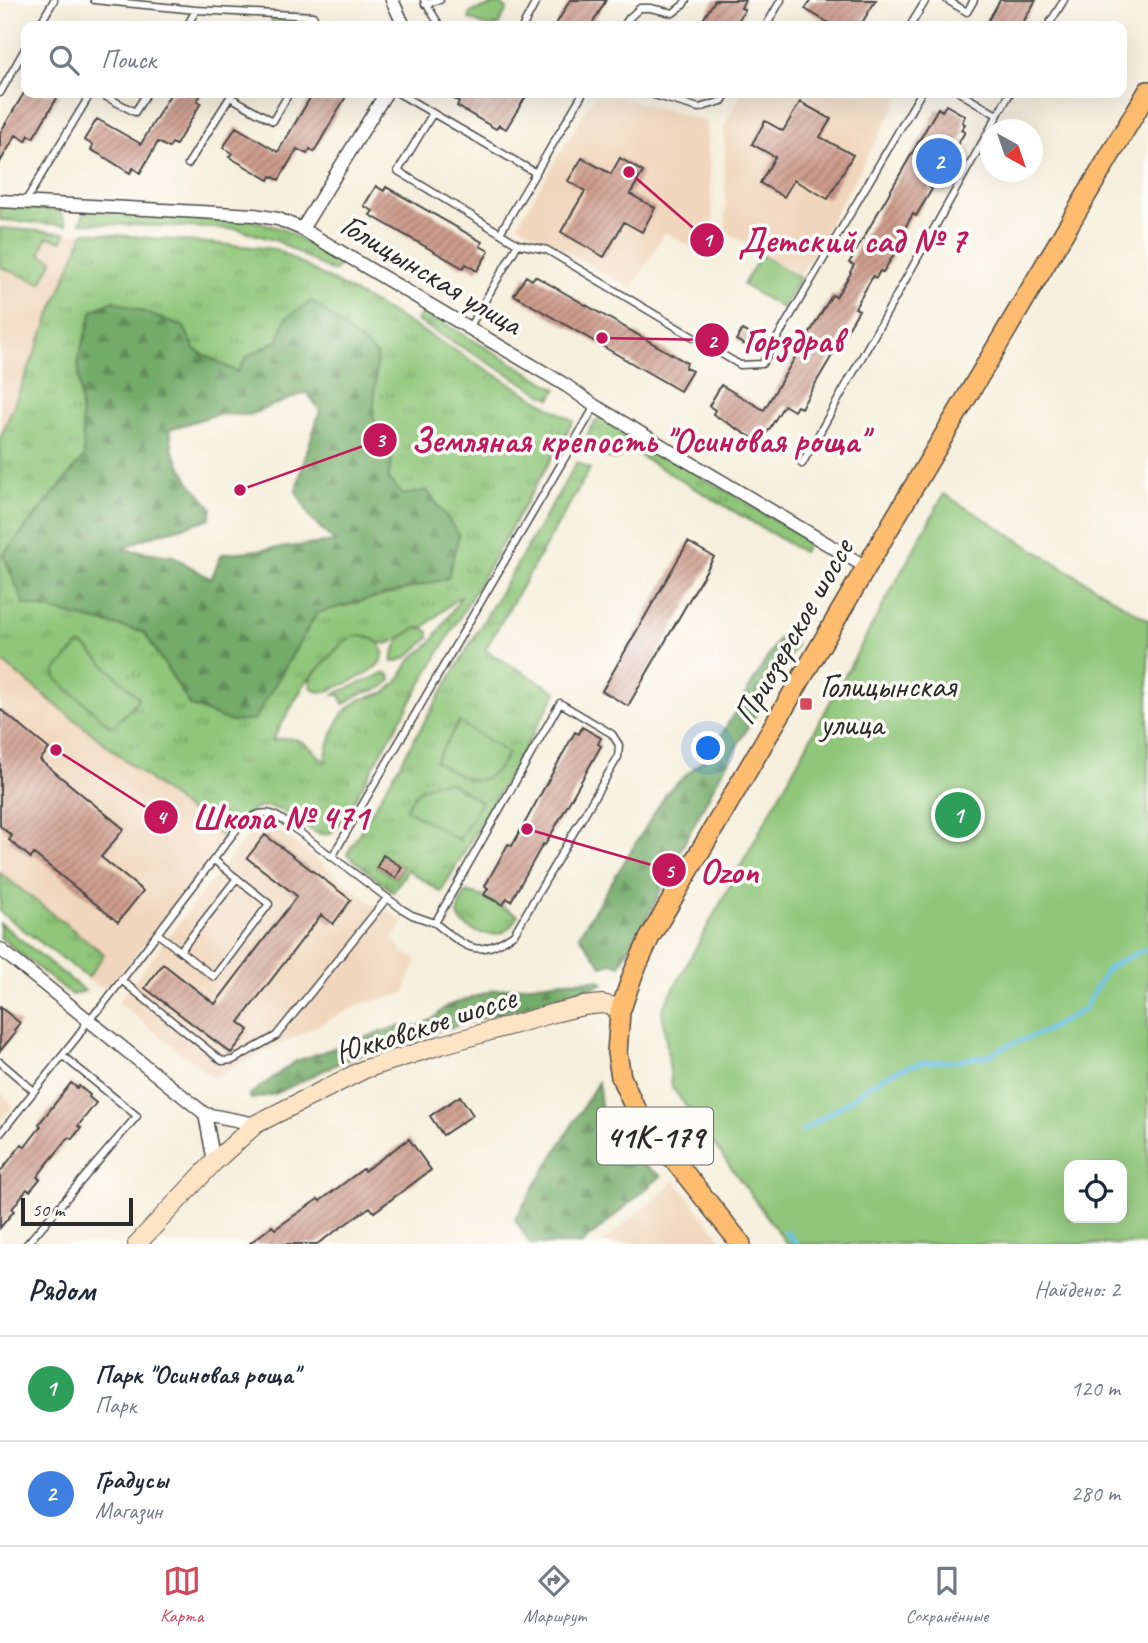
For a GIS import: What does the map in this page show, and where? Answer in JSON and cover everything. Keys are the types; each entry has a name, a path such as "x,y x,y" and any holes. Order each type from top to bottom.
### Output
{"main road":[{"name":"Приозерское шоссе","path":"741,1244 632,1104 621,1077 617,1053 621,1008 633,974 650,937 1148,91"},
{"name":"Юкковское шоссе","path":"137,1244 214,1162 256,1124 365,1069 384,1061 583,1006 602,1004 621,1008"}],"street":[{"path":"392,0 402,21"},
{"path":"302,229 383,98"},
{"name":"Голицынская улица","path":"0,201 254,215 278,219 302,229 866,567"},
{"path":"0,949 205,1114 256,1124"},
{"path":"205,1114 214,1162"}],"lane":[{"path":"41,21 54,0"},
{"path":"94,0 197,10 313,16 316,21"},
{"path":"437,21 424,2 440,0"},
{"path":"526,21 537,0"},
{"path":"627,21 640,8 673,13 686,0"},
{"path":"769,21 781,0"},
{"path":"913,21 926,0"},
{"path":"947,0 967,12 974,0"},
{"path":"1051,21 1063,0"},
{"path":"190,21 197,10"},
{"path":"0,93 21,56"},
{"path":"24,203 88,98"},
{"path":"108,98 135,112 144,98"},
{"path":"188,164 229,98"},
{"path":"232,98 272,121 286,98"},
{"path":"407,98 536,173"},
{"path":"500,233 580,98"},
{"path":"666,98 699,107 722,101 724,98"},
{"path":"433,113 398,171 518,244 547,250 740,365 762,364 918,98"},
{"path":"968,98 997,115"},
{"path":"802,464 1007,98"},
{"path":"469,328 518,244"},
{"path":"332,857 595,406"},
{"path":"0,1134 239,827 254,815 271,814 287,823 412,915 435,923 463,945 483,950 499,945 514,934 618,757 619,745 612,734 560,702 435,923"},
{"path":"158,934 214,977 269,904 214,860"},
{"path":"180,951 237,878"},
{"path":"121,981 222,1061 233,1060 276,1036 387,898"},
{"path":"27,1244 137,1116 63,1056"},
{"path":"0,1062 34,1091"}],"shaded area":[{"path":"593,98 625,98 706,121 716,261 665,232 632,289 518,224"},
{"path":"739,98 900,98 800,275 726,232 724,126"},
{"path":"0,228 84,232 0,439"},
{"path":"0,660 224,839 109,990 94,984 0,912"},
{"path":"262,823 271,824 384,913 387,909 405,923 391,940 402,949 401,952 417,959 404,994 363,1003 213,1078 118,1002 253,828"},
{"path":"0,1093 10,1101 12,1107 0,1122"},
{"path":"675,1181 726,1244 601,1244"}],"green space":[{"path":"499,3 507,9 501,21 474,21 469,19 471,12"},
{"path":"275,14 313,16 316,21 272,21"},
{"path":"0,207 60,211 67,225 0,220"},
{"path":"85,211 252,220 282,229 335,259 339,265 335,271 331,271 277,241 237,229 80,223"},
{"path":"0,228 65,233 62,241 47,237 40,254 53,260 41,283 0,267"},
{"path":"84,232 275,249 404,320 573,421 342,821 330,834 319,834 279,810 260,807 244,817 224,839 0,660 0,439","holes":["114,301 183,327 195,350 237,372 247,357 278,340 286,318 377,355 373,420 396,437 388,479 403,495 448,578 317,613 254,720 191,706 144,632 24,603 4,555 84,457","462,596 431,643 410,661 398,681 387,692 359,700 343,713 333,732 325,762 296,739 272,741 305,683 344,641 367,636 379,643 389,644 416,628 423,628"]},
{"path":"761,255 800,278 782,308 743,285"},
{"path":"114,301 184,327 195,350 237,372 247,357 278,340 286,318 312,301 377,355 373,420 396,437 388,479 403,495 427,490 459,535 448,578 317,613 254,720 231,722 191,706 144,632 24,604 3,555 84,457 78,359 93,310","holes":["307,392 320,411 296,491 311,519 335,542 222,554 211,579 173,556 124,549 144,539 210,518 212,508 189,481 173,451 170,429 218,414 249,415"]},
{"path":"423,311 557,389 551,399 417,321"},
{"path":"601,417 809,540 803,552 628,449 620,458 614,460 598,454 587,440 591,427"},
{"path":"577,462 590,469 485,650 557,692 441,892 408,870 393,892 347,854","holes":["441,782 460,840 407,809 421,788","383,856 402,867 396,878 377,867"]},
{"path":"944,494 1148,620 1148,1244 787,1244 672,1087 662,1010"},
{"path":"416,628 429,632 429,638 407,657 392,662 399,641"},
{"path":"355,636 378,642 383,653 381,661 374,669 352,681 324,692 316,691 311,687 313,675 344,641"},
{"path":"785,637 796,645 719,777 657,899 620,965 612,963 602,966 579,935 668,791 710,754 779,638"},
{"path":"79,645 85,646 138,697 114,726 109,725 56,678 55,671"},
{"path":"385,673 390,675 391,680 387,684 343,704 341,696 334,694"},
{"path":"459,722 508,753 500,766 484,779 466,778 435,761"},
{"path":"449,782 481,802 459,840 406,809 419,790"},
{"path":"0,873 104,954 88,978 0,912"},
{"path":"466,892 484,897 518,915 510,927 497,934 469,928 463,924 458,912"},
{"path":"0,923 85,991 71,995 0,937"},
{"path":"599,980 604,983 386,1045 341,1062 275,1094 251,1099 249,1095 296,1061 399,1026 419,1026 433,1019 447,1006 494,990 562,981"},
{"path":"598,1082 606,1142 661,1176 582,1244 530,1244 515,1219"}],"building":[{"path":"570,0 606,0 594,21 558,21"},
{"path":"715,0 745,0 741,8 745,10 738,21 702,21"},
{"path":"811,0 876,0 863,21 825,21 805,9"},
{"path":"1000,0 1036,0 1024,21 988,21"},
{"path":"21,98 57,98 33,138 29,135 26,141 16,135 0,162 0,133"},
{"path":"168,98 199,98 197,101 201,103 176,145 172,143 169,148 158,142 140,173 133,168 130,173 91,150 93,145 84,140 97,119 141,144"},
{"path":"310,98 345,98 314,152 310,149 307,154 297,149 279,180 271,176 269,180 229,157 232,153 223,148 236,127 278,152"},
{"path":"452,98 525,98 506,129 499,125 496,129 457,106 459,102"},
{"path":"800,102 831,119 820,137 853,155 828,199 794,180 784,197 760,183 775,157 752,144 765,121 783,131"},
{"path":"946,105 965,116 962,122 965,124 961,130 965,132 948,160 945,158 929,187 932,189 916,216 913,214 896,243 900,245 883,272 880,271 876,278 873,276 855,308 859,310 801,408 797,406 794,411 784,405 764,438 757,434 754,439 713,414 715,410 709,406 721,385 764,410 832,295 836,297 851,273 854,265 849,263 938,108 942,111"},
{"path":"582,158 611,174 620,158 643,172 630,194 655,208 642,232 624,222 604,257 561,232 585,191 568,181"},
{"path":"376,186 384,191 386,187 482,242 480,246 489,251 477,271 466,264 463,268 370,215 373,211 364,206"},
{"path":"526,276 532,280 535,276 687,363 685,368 692,371 680,391 514,295"},
{"path":"742,330 753,336 747,346 736,340"},
{"path":"688,542 714,557 628,706 602,691"},
{"path":"0,709 49,749 40,760 124,829 101,857 143,891 118,922 34,854 31,858 9,840 12,836 0,826"},
{"path":"582,727 601,738 598,744 601,746 511,901 507,898 503,905 484,895 488,888 485,886 508,844 512,846 575,732 579,734"},
{"path":"265,835 351,900 333,924 321,915 239,1022 249,1030 231,1053 145,988 163,964 215,1004 297,896 247,858"},
{"path":"383,855 402,867 396,878 377,867"},
{"path":"0,1007 20,1023 0,1051"},
{"path":"71,1083 77,1088 79,1086 96,1103 78,1126 81,1128 72,1139 69,1137 47,1164 37,1177 40,1179 30,1191 27,1189 0,1228 0,1172 22,1144 25,1147"},
{"path":"460,1096 473,1115 443,1135 430,1116"},
{"path":"409,1139 431,1170 374,1212 370,1207 317,1244 249,1244 272,1226 275,1229 318,1199 320,1201"}],"waterway":[{"path":"802,1131 867,1087 901,1069 925,1062 988,1056 1046,1031 1084,1009 1107,969 1148,948"},
{"path":"785,1231 797,1244"}],"place":[{"name":"Градусы","path":"939,161"},
{"name":"Детский сад № 7","path":"629,172"},
{"name":"Горздрав","path":"602,338"},
{"name":"Земляная крепость \"Осиновая роща\"","path":"240,490"},
{"name":"Голицынская улица","path":"806,704"},
{"name":"Школа № 471","path":"56,750"},
{"name":"Парк \"Осиновая роща\"","path":"958,815"},
{"name":"Ozon","path":"527,829"}]}
